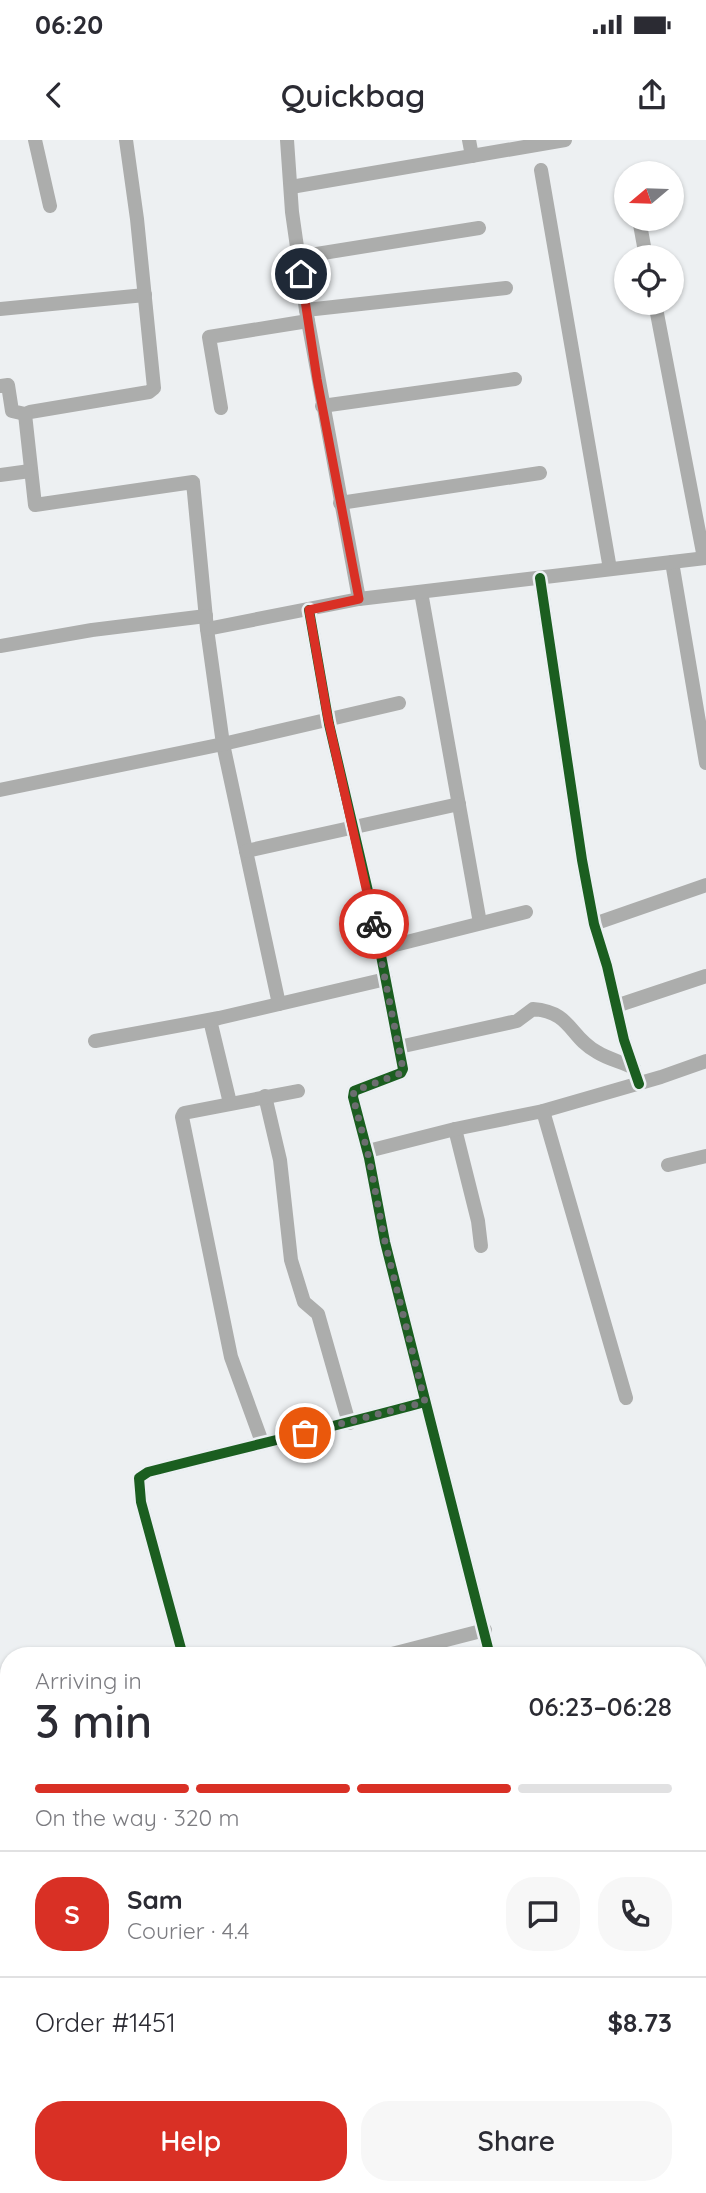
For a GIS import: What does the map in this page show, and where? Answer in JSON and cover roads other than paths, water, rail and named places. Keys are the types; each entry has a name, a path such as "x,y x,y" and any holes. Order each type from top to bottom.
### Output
{"street":[{"path":"35,140 50,206"},
{"path":"0,386 8,385 12,411 25,414 149,392 153,388 137,219 126,140"},
{"path":"287,140 298,257 307,316 359,599"},
{"path":"469,140 472,156"},
{"path":"291,187 565,140"},
{"path":"541,170 610,569"},
{"path":"298,257 479,228"},
{"path":"221,408 209,337 307,316 506,288"},
{"path":"0,309 145,295"},
{"path":"0,646 92,630 206,623 309,610 359,599 705,558 657,315"},
{"path":"322,406 515,379"},
{"path":"25,414 35,505 193,482 206,623 223,744 279,1004"},
{"path":"0,475 30,471"},
{"path":"340,503 540,473"},
{"path":"673,562 706,763"},
{"path":"540,578 594,924 639,1084"},
{"path":"421,592 480,923"},
{"path":"309,610 328,719 386,979 403,1069 401,1073 354,1091 353,1097 368,1151 385,1242 488,1647"},
{"path":"0,790 223,744 399,703"},
{"path":"246,851 459,804"},
{"path":"594,924 706,885"},
{"path":"379,949 526,912"},
{"path":"616,1006 706,976"},
{"path":"95,1041 210,1020 386,979"},
{"path":"399,1047 517,1021 533,1009 547,1010 564,1020 596,1052 634,1068"},
{"path":"210,1020 230,1103"},
{"path":"368,1151 543,1111 639,1084 706,1061"},
{"path":"262,1442 231,1357 182,1124 184,1113 298,1091"},
{"path":"265,1096 280,1160 291,1260 304,1302 318,1314 349,1423"},
{"path":"543,1111 626,1398"},
{"path":"455,1129 478,1221 481,1247"},
{"path":"668,1165 706,1156"},
{"path":"181,1647 141,1502 139,1478 148,1472 425,1402"},
{"path":"419,1647 485,1630"}]}
